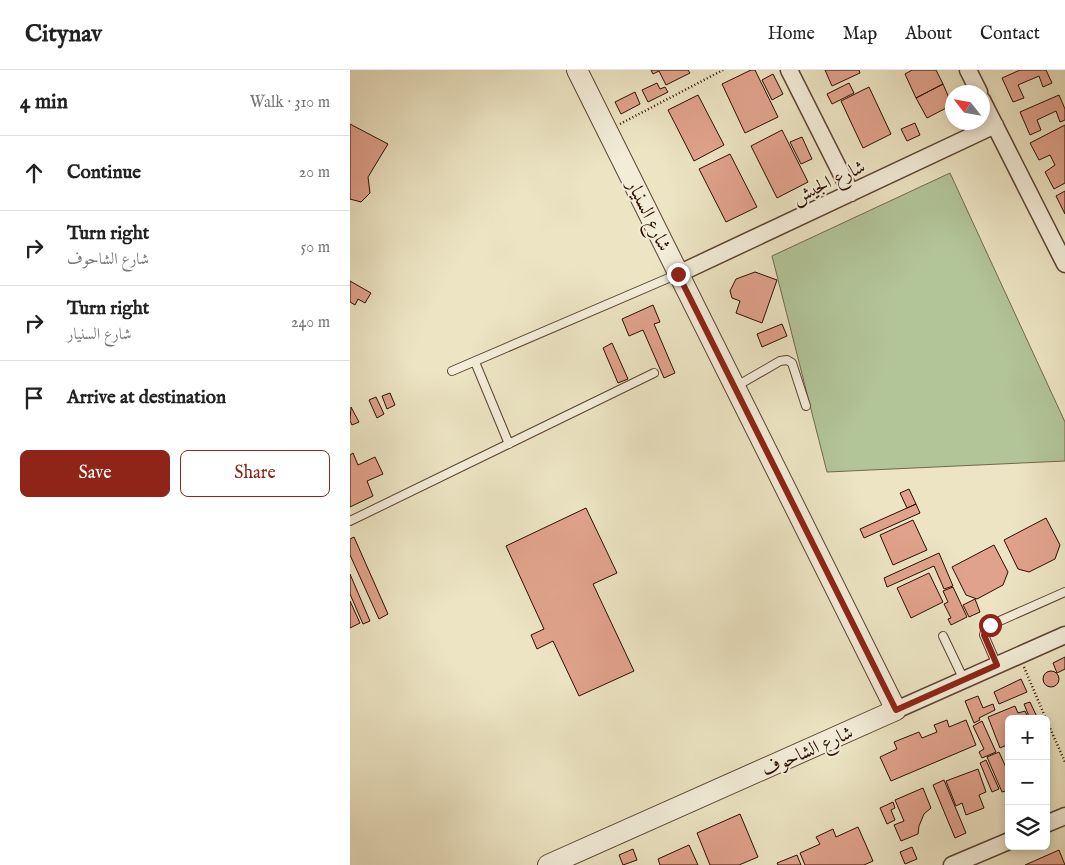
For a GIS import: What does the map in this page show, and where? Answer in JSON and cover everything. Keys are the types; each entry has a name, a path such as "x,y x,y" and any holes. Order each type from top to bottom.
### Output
{"street":[{"name":"شارع السنيار","path":"578,70 896,710"},
{"path":"789,70 851,193"},
{"path":"968,70 976,85"},
{"path":"990,117 1065,264"},
{"name":"شارع الجيش","path":"678,274 994,125"},
{"name":"شارع الشاحوف","path":"551,864 1065,635"},
{"path":"1050,822 1065,816"},
{"path":"952,865 1005,843"}],"lane":[{"path":"452,371 678,274"},
{"path":"735,388 780,361 787,360 792,363 806,406"},
{"path":"474,362 509,444"},
{"path":"350,521 654,373"},
{"path":"997,665 984,635 986,628 1065,592"},
{"path":"943,636 964,680"}],"path":[{"path":"608,130 723,70"},
{"path":"1019,656 1044,715"},
{"path":"1050,728 1065,762"}],"green space":[{"path":"950,173 1065,422 1065,461 827,472 772,256"}],"building":[{"path":"651,70 688,70 690,73 666,85 659,71 653,74"},
{"path":"751,70 755,70 778,117 745,133 722,84"},
{"path":"825,70 859,70 860,73 832,86"},
{"path":"912,70 936,70 943,84 916,98 905,74"},
{"path":"1020,70 1046,70 1052,83 1043,87 1039,76 1018,85 1024,98 1013,102 1002,78"},
{"path":"773,74 783,94 772,100 762,80"},
{"path":"657,83 660,89 665,87 668,92 648,102 642,90"},
{"path":"849,83 854,93 832,104 827,94"},
{"path":"943,84 945,89 945,109 927,118 916,98"},
{"path":"869,87 891,134 863,148 841,101"},
{"path":"635,92 640,104 621,114 615,102"},
{"path":"698,95 724,145 694,161 668,110"},
{"path":"1059,95 1065,109 1065,120 1060,122 1056,111 1037,120 1041,130 1030,135 1020,112"},
{"path":"915,123 920,135 907,141 901,129"},
{"path":"350,124 388,144 368,177 370,193 361,202 350,199"},
{"path":"1065,125 1065,183 1054,189 1045,172 1055,165 1050,155 1039,160 1030,143"},
{"path":"782,130 808,182 777,198 751,146"},
{"path":"802,137 812,159 801,164 790,142"},
{"path":"730,154 757,207 726,222 699,169"},
{"path":"1065,191 1065,214 1056,196"},
{"path":"755,272 777,280 762,323 736,313 740,301 732,298 730,291 736,279"},
{"path":"350,281 371,293 365,303 358,299 355,305 350,302"},
{"path":"653,305 660,322 654,324 675,373 664,378 643,330 629,336 622,319"},
{"path":"782,324 787,336 762,347 757,334"},
{"path":"612,343 628,379 618,383 603,348"},
{"path":"390,393 395,405 387,409 382,396"},
{"path":"376,397 384,414 377,418 369,400"},
{"path":"351,407 359,422 352,425 350,421"},
{"path":"353,453 358,465 375,457 383,474 367,481 373,496 350,507 350,455"},
{"path":"909,489 916,504 907,508 900,493"},
{"path":"916,504 920,513 864,538 860,529"},
{"path":"586,508 617,573 593,584 634,671 579,696 553,641 537,649 531,635 544,629 506,546"},
{"path":"1046,518 1060,545 1055,559 1029,572 1018,569 1004,540"},
{"path":"913,520 927,550 893,565 880,535"},
{"path":"354,537 388,614 379,619 350,555 350,539"},
{"path":"994,545 1008,572 1003,585 977,599 966,595 952,567"},
{"path":"939,553 953,586 944,589 934,566 887,587 884,578"},
{"path":"929,573 943,602 911,618 897,588"},
{"path":"350,574 370,621 363,624 350,594"},
{"path":"953,587 967,617 951,625 948,619 951,618 944,604 948,602 943,591"},
{"path":"975,599 980,612 969,617 963,605"},
{"path":"350,601 360,623 350,628"},
{"path":"1065,657 1065,669 1057,673 1053,663"},
{"path":"1051,671 1057,673 1059,679 1057,685 1051,687 1045,685 1043,679 1045,673"},
{"path":"1021,679 1027,692 999,704 994,692"},
{"path":"978,696 983,708 993,704 995,710 979,718 980,720 974,723 965,701"},
{"path":"1030,702 1036,715 1028,715 1024,704"},
{"path":"1015,706 1018,713 1025,711 1027,715 1005,715 1005,746 1000,748 988,717"},
{"path":"947,720 949,727 966,720 976,745 891,781 880,757 897,749 894,742 919,732 922,738 937,732 934,725"},
{"path":"982,721 996,752 982,758 979,752 984,749 973,726"},
{"path":"999,752 1005,765 1005,791 1002,792 987,757"},
{"path":"986,760 999,789 992,792 980,763"},
{"path":"978,769 986,792 979,795 984,808 966,815 962,803 956,806 946,781"},
{"path":"944,780 966,833 955,838 933,785"},
{"path":"923,788 931,808 924,814 918,834 901,841 894,825 904,821 895,800"},
{"path":"893,802 895,808 891,810 895,820 887,824 880,808"},
{"path":"740,814 758,857 739,865 710,865 697,833"},
{"path":"858,827 873,861 864,865 805,865 800,853 820,844 816,837 833,829 836,837"},
{"path":"689,845 698,865 660,865 658,859"},
{"path":"912,847 917,859 905,864 900,852"},
{"path":"633,849 637,860 623,865 619,855"},
{"path":"1059,850 1065,865 1025,865"},
{"path":"797,855 801,865 778,865 777,863"}],"route":[{"path":"678,274 896,710 997,665 984,635 984,631 990,625"}]}
